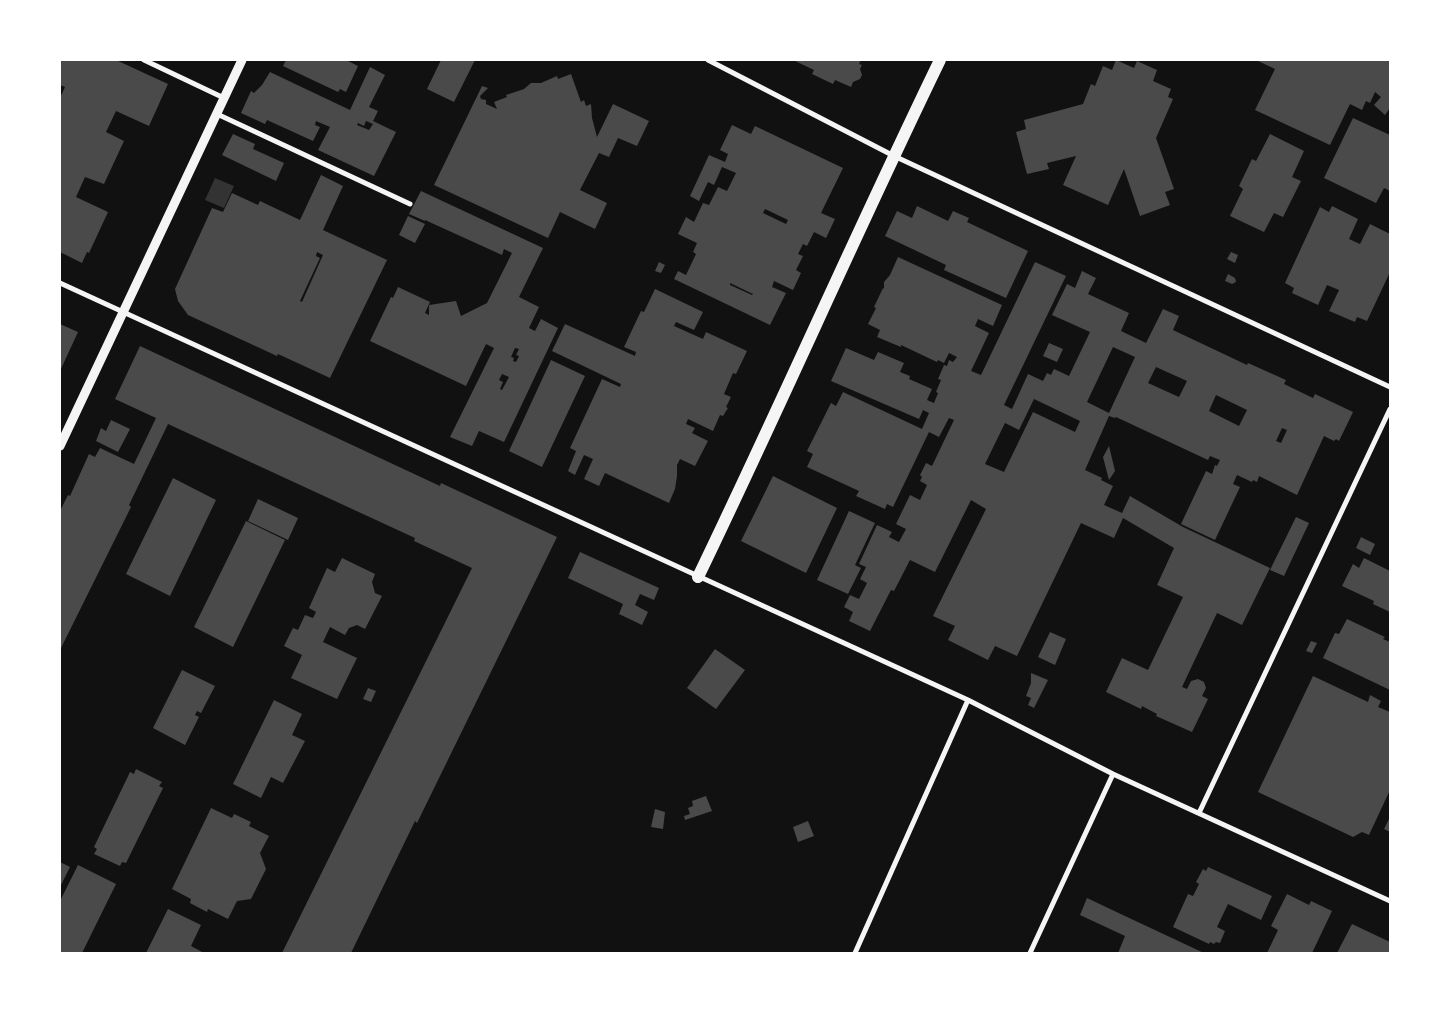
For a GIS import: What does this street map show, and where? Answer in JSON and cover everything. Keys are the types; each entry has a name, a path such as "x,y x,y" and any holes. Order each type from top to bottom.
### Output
{"main road":[{"path":"698,577 763,442 940,60"}],"street":[{"path":"144,60 224,98"},
{"path":"60,446 242,60"},
{"path":"708,60 894,156 1390,386"},
{"path":"216,114 410,204"},
{"path":"60,283 968,700 1112,774 1390,901"},
{"path":"1199,813 1390,409"},
{"path":"855,953 968,700"},
{"path":"1030,953 1112,774"}],"shaded area":[{"path":"215,178 234,186 224,208 205,200"}],"building":[{"path":"60,60 116,60 168,84 149,126 116,111 106,132 124,141 104,184 85,177 76,197 108,212 89,253 87,252 82,263 60,252 60,98 65,87 60,85"},
{"path":"286,60 346,60 358,66 346,92 340,89 338,92 283,66"},
{"path":"441,60 475,60 454,102 427,89"},
{"path":"793,60 861,60 859,64 862,65 860,69 862,75 860,79 853,82 851,87 835,80 833,84 812,74 814,70"},
{"path":"1116,60 1134,68 1137,61 1157,70 1153,81 1171,89 1168,97 1173,99 1156,138 1174,189 1165,192 1170,205 1140,216 1124,169 1108,205 1063,185 1076,156 1047,163 1049,169 1027,174 1016,132 1026,129 1024,120 1083,104 1091,84 1095,86 1103,66 1112,70"},
{"path":"1256,60 1390,60 1390,108 1385,115 1374,105 1381,97 1375,92 1370,103 1366,101 1362,110 1350,104 1330,145 1255,110 1275,69"},
{"path":"370,67 385,75 369,107 378,111 373,121 396,132 374,176 318,150 330,127 316,121 315,125 320,127 313,141 267,120 265,124 241,113 251,91 254,93 262,85 270,72 350,110","holes":["366,121 373,124 369,130 357,125 358,123 364,126"]},
{"path":"571,74 581,102 584,100 586,106 591,104 592,118 597,137 613,104 649,121 637,146 618,138 609,157 599,153 580,190 607,203 595,229 560,212 548,238 434,185 482,86 488,88 480,96 481,99 486,100 486,104 497,109 494,102 507,97 506,95 524,89 531,83 541,83 557,76 558,79"},
{"path":"1353,118 1390,135 1390,191 1384,188 1376,203 1324,178"},
{"path":"732,125 751,134 755,126 843,168 821,213 835,219 826,238 814,232 807,246 803,244 798,254 803,256 796,270 801,273 793,290 774,281 772,287 786,293 770,325 674,279 678,271 686,275 696,254 693,252 697,243 678,234 686,217 694,222 703,203 709,205 718,187 727,191 736,173 722,167 714,185 708,182 699,201 690,196 709,155 725,162 728,154 720,150","holes":["765,209 788,220 786,224 763,213","730,283 753,294 730,285"]},
{"path":"233,134 255,144 253,149 284,163 276,181 222,155"},
{"path":"1270,134 1304,151 1292,177 1301,181 1283,217 1274,213 1264,232 1230,216 1243,189 1239,186 1252,159 1256,161"},
{"path":"321,175 343,186 323,230 387,260 330,378 188,315 178,301 175,289 212,208 223,212 232,193 258,205 260,201 300,220","holes":["317,252 323,255 302,302 300,301 320,258 316,256"]},
{"path":"421,191 543,248 519,297 539,307 529,328 535,331 541,319 558,328 504,442 479,431 472,446 450,437 494,348 486,344 466,386 370,341 391,297 393,298 398,287 430,302 425,313 429,315 429,305 456,301 461,316 487,303 512,253 504,249 502,255 409,214","holes":["515,348 519,349 516,355 519,356 516,362 511,357","502,374 509,377 502,390 500,389 503,382 499,380"]},
{"path":"917,206 948,221 953,211 969,218 967,222 1028,251 1006,298 944,270 946,265 885,236 897,211 912,218"},
{"path":"1332,206 1358,219 1349,239 1360,244 1370,224 1390,234 1390,272 1367,321 1357,317 1355,322 1329,311 1339,290 1327,285 1318,305 1292,293 1294,288 1285,283 1320,207 1329,212"},
{"path":"408,216 425,224 415,243 399,235"},
{"path":"1231,252 1238,255 1235,263 1227,259"},
{"path":"898,257 1002,305 993,326 978,319 975,326 989,333 971,371 981,375 1035,262 1066,276 1004,405 1012,409 1028,374 1043,381 1047,373 1051,375 1054,369 1069,376 1090,332 1052,315 1067,284 1075,288 1082,271 1096,278 1088,294 1129,313 1121,331 1146,343 1163,309 1179,316 1173,330 1247,365 1248,363 1286,380 1284,384 1313,398 1315,394 1353,412 1339,441 1336,439 1334,441 1324,436 1297,495 1259,476 1257,482 1253,480 1252,482 1237,475 1233,484 1240,487 1215,540 1181,524 1206,471 1212,474 1215,465 1217,466 1220,460 1210,456 1208,460 1116,417 1109,416 1085,470 1113,486 1104,505 1122,513 1130,496 1183,527 1270,568 1242,625 1217,613 1182,687 1187,689 1191,681 1198,679 1204,682 1206,688 1202,696 1208,699 1192,732 1156,716 1157,714 1142,706 1141,709 1106,692 1122,658 1148,670 1183,597 1157,585 1174,548 1123,518 1114,538 1081,523 1017,656 995,646 988,660 948,640 955,626 933,616 986,509 971,500 935,572 910,560 894,591 891,590 870,631 849,621 853,612 844,607 850,595 859,599 867,583 860,579 866,567 859,564 877,525 892,532 889,537 899,542 906,529 896,524 910,495 920,500 927,485 920,481 922,477 920,475 926,463 932,466 954,420 949,418 939,437 929,432 893,507 887,504 885,509 856,496 859,491 807,467 813,454 807,451 831,403 836,406 843,392 922,429 929,413 923,410 919,419 831,381 846,348 874,360 878,352 904,363 900,372 910,376 909,379 932,389 927,400 934,403 941,380 938,379 944,365 947,366 949,360 953,362 957,357 949,353 944,363 938,360 937,362 901,345 901,347 877,337 880,330 868,324 876,308 874,307 884,289 884,282 890,275","holes":["1113,347 1135,357 1109,413 1087,402","1156,367 1187,381 1179,397 1148,383","1216,395 1247,410 1239,426 1209,411","1034,399 1080,421 1075,432 1033,412 1004,472 985,464 1005,423 1019,430","1282,428 1287,430 1281,443 1276,441"]},
{"path":"659,262 665,265 661,273 655,271"},
{"path":"1228,274 1235,278 1236,282 1232,284 1225,281"},
{"path":"655,289 703,312 694,330 676,322 674,326 703,339 706,332 747,351 736,374 733,373 724,394 731,397 726,407 728,408 723,416 720,415 713,431 688,419 686,424 695,428 692,433 708,441 695,466 680,459 677,465 675,489 669,503 605,473 599,486 584,479 593,459 584,455 575,475 568,471 576,451 570,448 602,379 620,387 621,384 552,351 565,324 635,356 636,352 624,347 641,311 644,312"},
{"path":"60,324 78,332 60,371"},
{"path":"1049,343 1063,349 1057,362 1043,356"},
{"path":"140,346 440,486 441,483 557,537 351,953 282,953 472,568 414,541 415,538 168,424 129,505 131,507 60,650 60,511 68,495 70,496 89,454 95,457 100,448 134,464 156,418 115,399"},
{"path":"551,360 585,376 542,467 509,451"},
{"path":"111,420 130,429 118,452 96,441 101,428 106,431"},
{"path":"1109,446 1115,471 1109,480 1103,457"},
{"path":"773,476 837,508 806,573 741,541"},
{"path":"173,478 216,500 170,596 126,574"},
{"path":"258,499 298,518 288,540 248,521"},
{"path":"849,511 875,523 855,565 861,568 848,594 817,580"},
{"path":"1296,517 1309,523 1284,576 1270,570"},
{"path":"246,521 285,540 233,647 194,627"},
{"path":"1361,537 1375,544 1370,555 1356,548"},
{"path":"580,552 659,588 654,600 640,594 635,605 648,612 642,625 619,614 623,604 568,578"},
{"path":"342,558 375,574 372,582 375,593 382,596 365,629 357,625 349,628 345,635 330,627 323,642 357,658 337,699 291,678 302,655 284,646 293,628 298,630 305,615 313,618 316,612 309,608 327,568 335,572"},
{"path":"1364,558 1390,571 1390,612 1373,604 1374,601 1342,586 1353,564 1359,568"},
{"path":"1347,619 1385,637 1383,639 1390,642 1390,690 1323,658 1335,633 1339,634"},
{"path":"1050,632 1066,639 1055,665 1038,657"},
{"path":"1311,641 1317,643 1312,653 1306,651"},
{"path":"715,649 745,670 716,709 687,688"},
{"path":"182,670 215,686 201,713 197,711 195,715 199,717 185,745 153,728"},
{"path":"1031,673 1048,680 1034,708 1028,705 1031,698 1026,696 1031,683"},
{"path":"1313,676 1368,702 1370,695 1381,701 1378,707 1390,712 1390,790 1369,835 1362,832 1353,837 1258,792"},
{"path":"368,688 376,691 371,702 363,699"},
{"path":"274,700 302,714 292,735 305,741 283,783 271,777 261,798 233,784"},
{"path":"136,769 162,782 159,786 163,788 126,863 122,862 120,866 94,854 97,849 94,847 130,772 134,774"},
{"path":"706,796 712,811 685,820 684,816 690,814 688,808 693,806 692,801"},
{"path":"211,808 232,818 234,814 251,822 249,826 269,836 260,853 266,869 251,899 237,901 228,919 208,909 207,912 190,903 191,899 172,889"},
{"path":"655,809 665,812 663,829 651,827"},
{"path":"1390,817 1390,832 1384,829"},
{"path":"808,821 814,836 798,842 793,827"},
{"path":"60,862 70,867 60,887"},
{"path":"78,865 116,884 82,953 60,953 60,901"},
{"path":"1208,867 1272,896 1261,920 1228,904 1217,927 1225,931 1220,943 1216,942 1214,944 1210,942 1209,944 1173,927 1188,894 1193,896 1199,884 1196,882 1203,869 1206,871"},
{"path":"1287,894 1309,905 1311,901 1332,911 1312,953 1267,953 1278,930 1271,926"},
{"path":"1087,898 1204,953 1118,953 1125,936 1080,915"},
{"path":"168,909 201,925 191,946 204,953 146,953"},
{"path":"1352,924 1390,942 1390,953 1337,953"}]}
